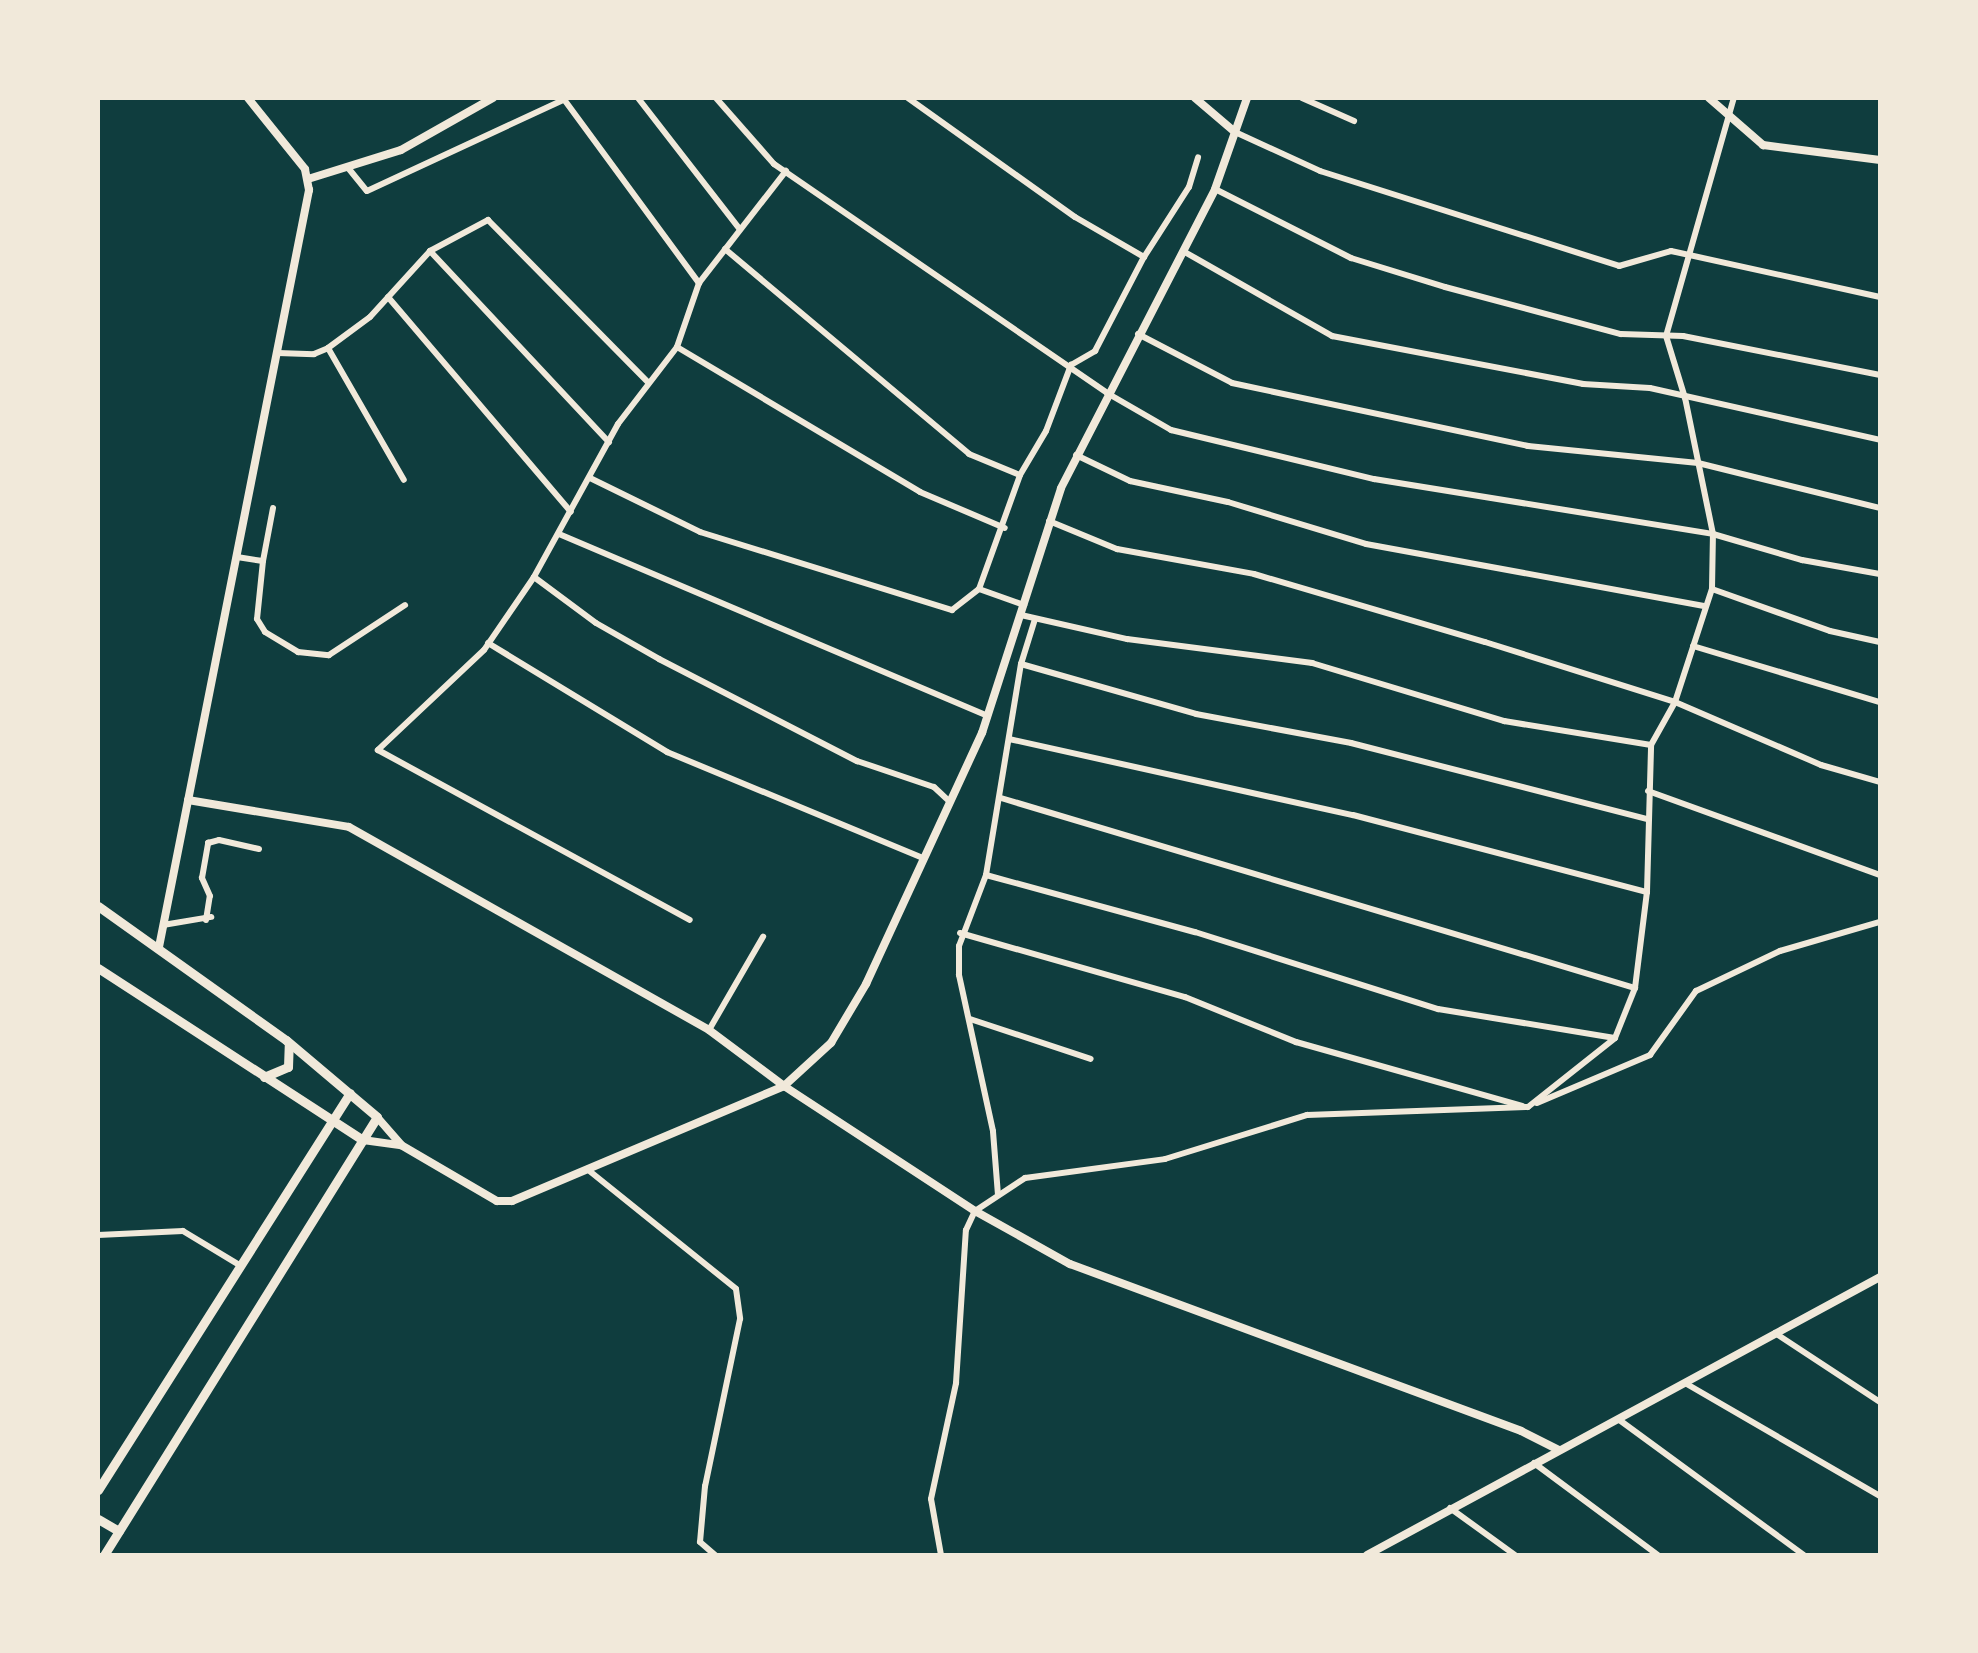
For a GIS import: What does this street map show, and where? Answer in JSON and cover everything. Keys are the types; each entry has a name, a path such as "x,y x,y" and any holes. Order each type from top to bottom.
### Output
{"main road":[{"path":"98,906 286,1040 377,1117 104,1555"},
{"path":"98,968 363,1140"},
{"path":"264,1077 288,1067 286,1040"},
{"path":"98,1490 350,1093"},
{"path":"98,1519 119,1531"}],"street":[{"path":"159,947 278,353 308,179 248,98"},
{"path":"308,179 349,169 401,150 493,98"},
{"path":"638,98 739,228"},
{"path":"716,98 786,171 1071,365 1107,393 1171,430 1374,479 1713,534 1802,560 1880,574"},
{"path":"908,98 1075,217 1144,257"},
{"path":"1195,98 1235,132 1320,171 1619,266 1671,251 1880,297"},
{"path":"377,1117 401,1145 497,1201 512,1201 784,1086 831,1043 866,984 921,857 988,716 1049,521 1076,455 1215,189 1247,98"},
{"path":"1302,98 1354,121"},
{"path":"1709,98 1763,145 1880,160"},
{"path":"1528,1107 1615,1038 1635,988 1647,892 1646,819 1651,745 1675,702 1712,589 1713,534 1685,398 1666,336 1734,98"},
{"path":"349,169 367,191 565,99 699,283"},
{"path":"590,478 700,532 952,610 979,589 1005,528 1020,475 1046,431 1071,365 1095,351 1144,257 1189,187 1198,157"},
{"path":"690,920 378,750 488,643 534,577 609,442 648,382 677,347 699,283 786,171"},
{"path":"1215,189 1351,258 1621,334 1666,336 1880,375"},
{"path":"278,353 314,354 328,348 388,297 430,251 488,220 648,382"},
{"path":"725,249 969,454 1020,475"},
{"path":"430,251 609,442"},
{"path":"1183,251 1332,336 1685,398 1880,440"},
{"path":"388,297 571,512"},
{"path":"1138,334 1245,386 1528,446 1698,463 1880,508"},
{"path":"677,347 920,492 1005,528"},
{"path":"328,348 404,480"},
{"path":"1076,455 1130,481 1228,502 1366,544 1705,606"},
{"path":"273,508 257,619 265,632 298,652 329,655 405,605"},
{"path":"1049,521 1117,549 1254,574 1675,702 1821,765 1880,782"},
{"path":"559,534 988,716"},
{"path":"237,557 263,561"},
{"path":"534,577 596,623 659,659 857,761 934,787 949,801"},
{"path":"979,589 1035,619 1127,639 1312,663 1504,721 1651,745"},
{"path":"1712,589 1830,631 1880,642"},
{"path":"998,1195 993,1131 980,1091 970,1019 959,975 960,933 986,875 1021,664 1035,619"},
{"path":"488,643 667,752 921,857"},
{"path":"1693,646 1880,702"},
{"path":"1021,664 1196,714 1351,743 1646,819"},
{"path":"1009,739 1353,815 1647,892"},
{"path":"1648,791 1880,875"},
{"path":"1001,798 1635,988"},
{"path":"188,800 349,827 709,1030 784,1086 975,1211 1070,1264 1128,1289 1521,1431 1559,1450"},
{"path":"163,925 208,919 210,896 202,878 208,843 219,840 259,849"},
{"path":"986,875 1195,932 1438,1009 1615,1038"},
{"path":"941,1555 931,1499 956,1383 966,1230 975,1211 998,1195 1025,1178 1165,1159 1307,1115 1528,1107 1650,1055 1696,991 1780,951 1880,922"},
{"path":"960,933 1185,997 1296,1042 1528,1107"},
{"path":"709,1030 763,937"},
{"path":"970,1019 1091,1059"},
{"path":"363,1140 401,1145"},
{"path":"587,1169 736,1289 740,1319 705,1486 700,1542 715,1555"},
{"path":"98,1235 183,1231 241,1266"},
{"path":"1367,1555 1880,1277"},
{"path":"1775,1333 1880,1402"},
{"path":"1685,1383 1880,1496"},
{"path":"1618,1419 1804,1555"},
{"path":"1534,1463 1658,1555"},
{"path":"1450,1508 1515,1555"}]}
